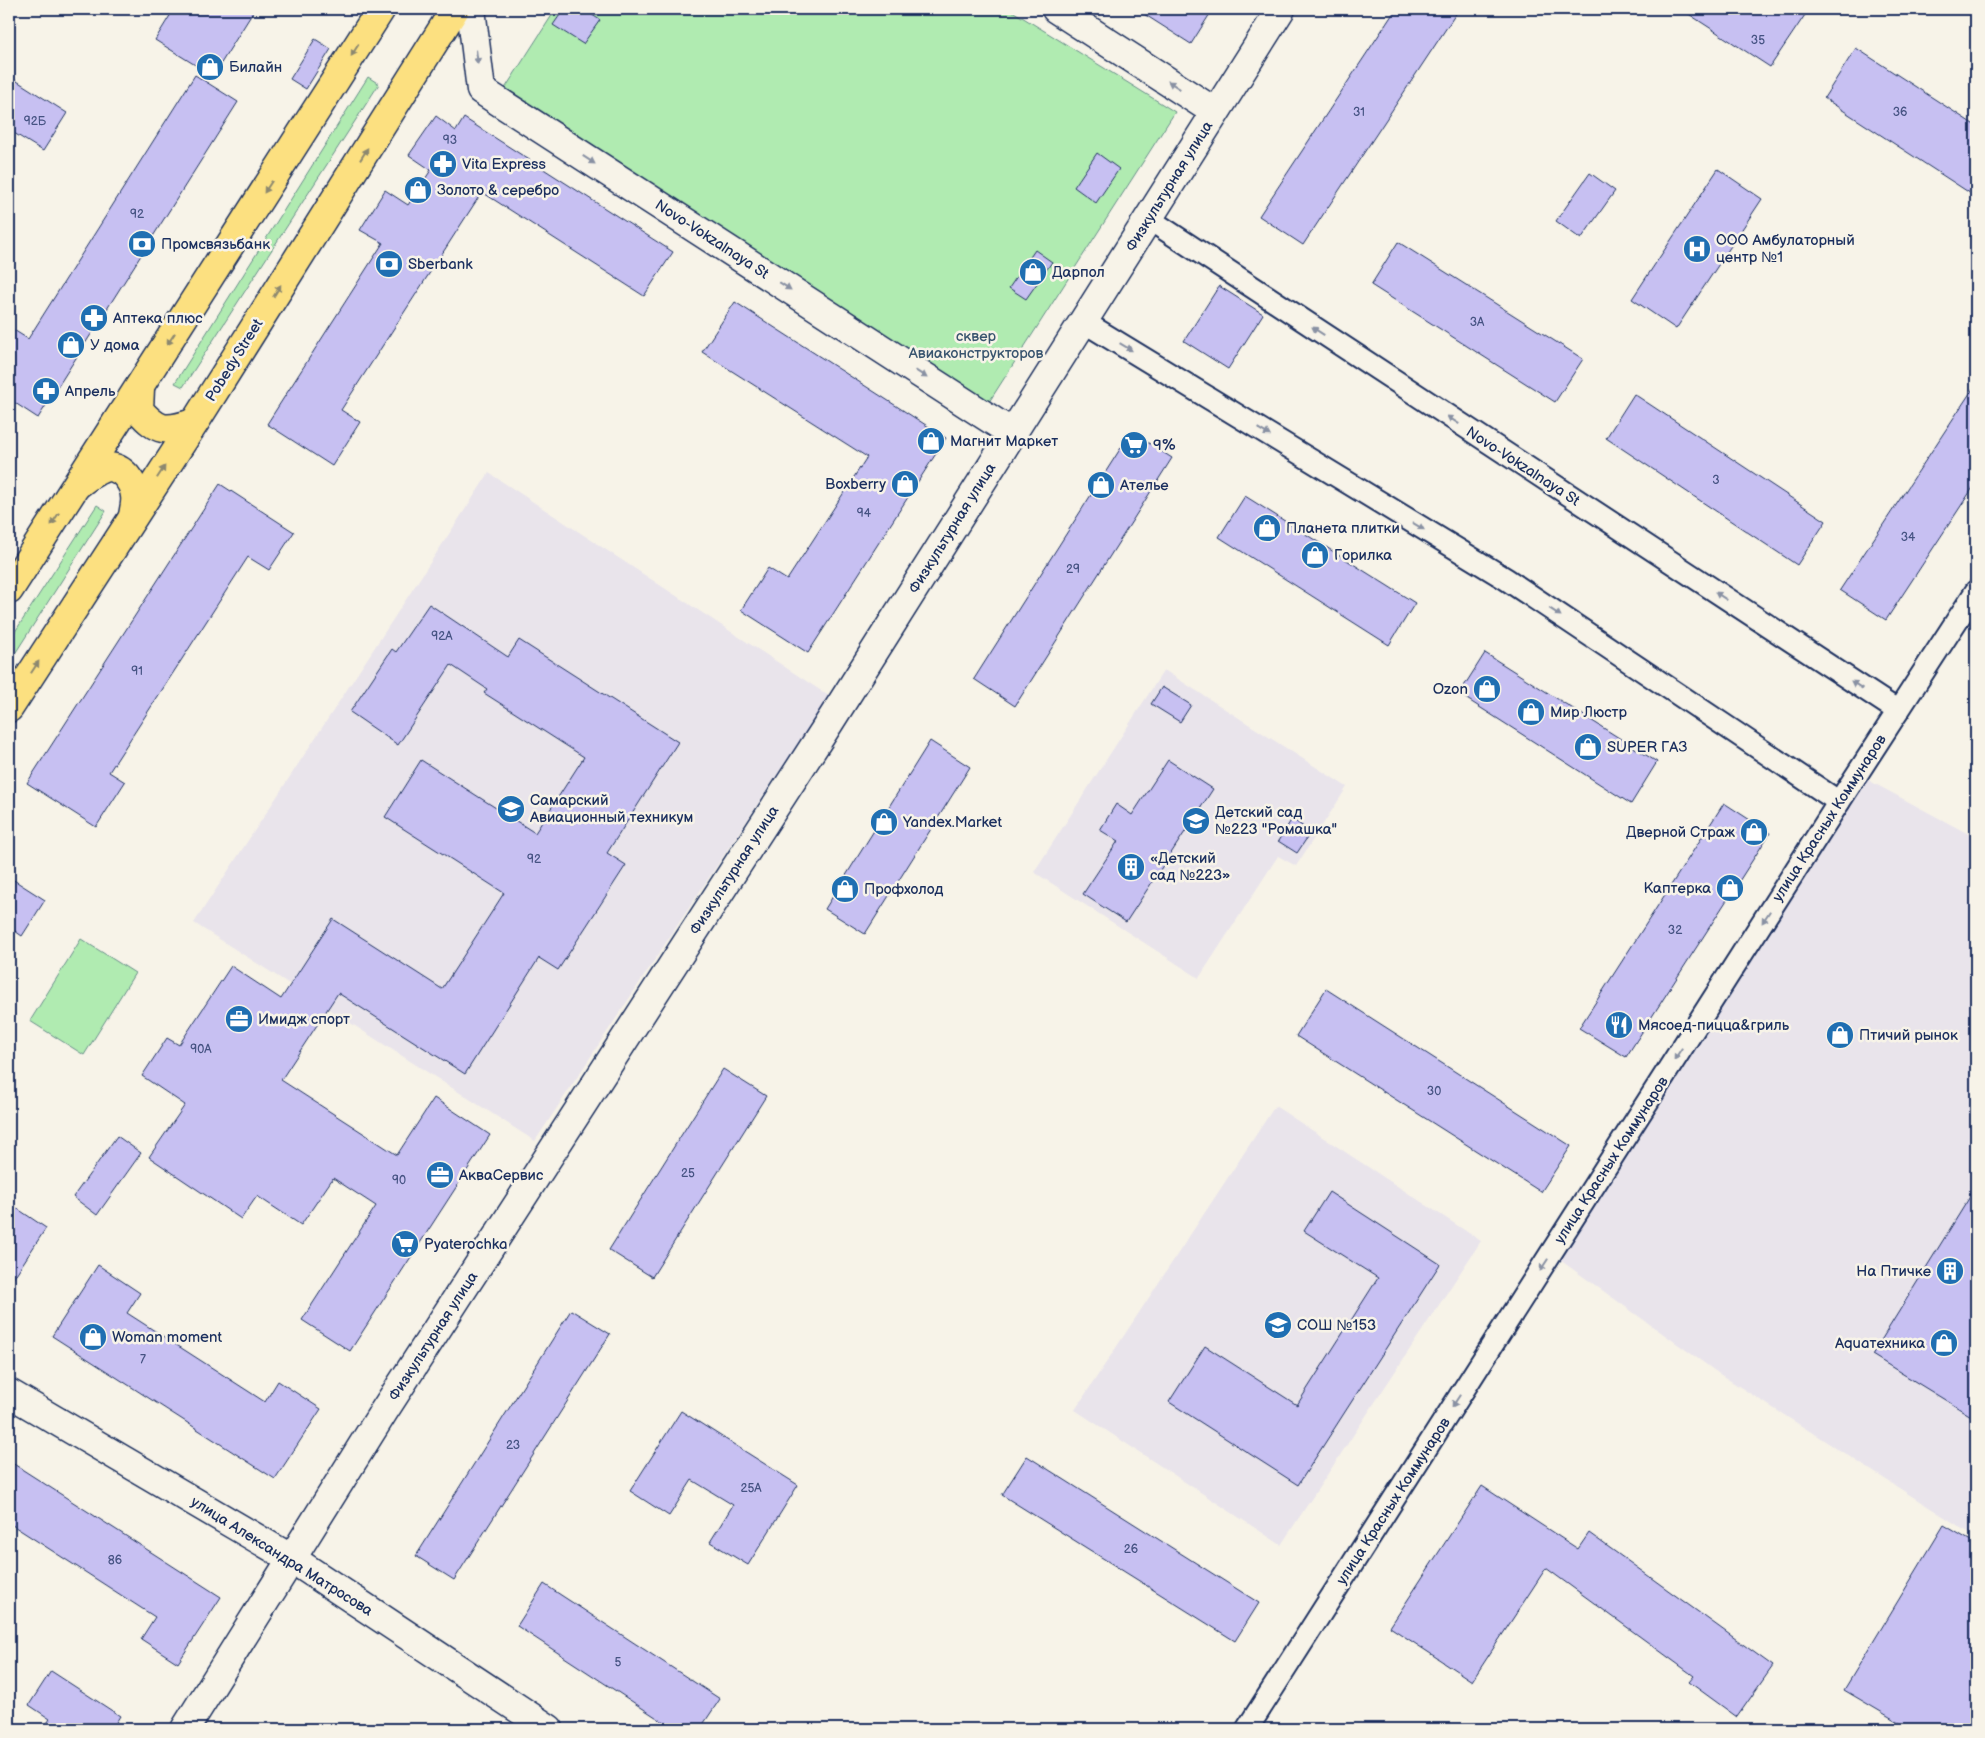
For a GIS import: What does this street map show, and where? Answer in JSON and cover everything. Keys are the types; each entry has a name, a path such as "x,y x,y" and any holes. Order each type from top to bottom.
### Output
{"main road":[{"path":"9,590 382,9"},
{"name":"Pobedy Street","path":"9,708 193,423 455,9"},
{"path":"140,388 138,410 151,424 171,430 193,423"},
{"path":"78,484 93,473 108,467 121,470 131,482 135,495 133,516"}],"street":[{"name":"Novo-Vokzalnaya St","path":"471,9 480,90 1012,433"},
{"path":"1056,9 1215,112"},
{"name":"Физкультурная улица","path":"185,1729 384,1411 824,731 1281,9"},
{"name":"Novo-Vokzalnaya St","path":"1148,219 1898,711"},
{"path":"1084,322 1506,579 1839,802"},
{"name":"улица Красных Коммунаров","path":"1247,1729 1839,802 1976,591"},
{"name":"улица Александра Матросова","path":"9,1393 292,1559 549,1729"}],"shaded area":[{"name":"Самарский Авиационный техникум","path":"489,473 829,696 535,1141 194,923"},
{"name":"Детский сад №223 \"Ромашка\"","path":"1164,670 1347,787 1296,866 1278,856 1199,978 1034,872"},
{"name":"Птичий рынок","path":"1866,779 1976,838 1976,1537 1718,1373 1560,1260"},
{"name":"СОШ №153","path":"1275,1106 1481,1241 1281,1545 1075,1410"}],"green space":[{"name":"сквер Авиаконструкторов","path":"556,9 1009,9 1175,112 989,402 504,90"},
{"path":"368,77 379,84 183,387 175,383"},
{"path":"97,505 106,511 9,663 9,641"},
{"path":"81,939 135,973 84,1055 30,1021"}],"building":[{"path":"174,9 255,9 213,76 155,40"},
{"path":"564,9 583,9 600,20 583,44 553,25"},
{"path":"1136,9 1213,9 1191,44"},
{"path":"1396,9 1459,9 1303,245 1259,216"},
{"path":"1681,9 1809,9 1770,67"},
{"path":"315,39 331,49 306,89 290,79"},
{"path":"1856,48 1976,126 1976,197 1824,98"},
{"path":"195,75 238,102 38,418 9,399 9,327 28,339"},
{"path":"9,76 67,113 43,151 9,130"},
{"path":"436,116 456,131 464,118 673,252 644,296 482,192 341,410 360,422 332,466 267,424 383,243 360,230 385,190 408,205 431,170 409,155"},
{"path":"1097,153 1119,169 1096,203 1074,187"},
{"name":"ООО Амбулаторный центр №1","path":"1718,169 1762,199 1676,329 1632,299"},
{"path":"1590,173 1615,191 1581,239 1556,221"},
{"path":"1398,242 1583,359 1555,402 1371,285"},
{"path":"1035,250 1052,262 1026,299 1009,288"},
{"path":"1219,286 1263,314 1228,369 1184,341"},
{"path":"735,302 946,438 808,653 741,610 768,568 787,580 867,457 702,352"},
{"path":"1976,384 1976,483 1886,620 1840,590"},
{"path":"1634,394 1826,521 1797,565 1606,438"},
{"path":"1131,432 1172,458 1015,706 974,679"},
{"path":"220,484 294,532 269,570 248,557 109,772 125,782 96,827 27,783"},
{"path":"1245,496 1415,603 1389,645 1219,537"},
{"path":"429,604 508,657 519,640 678,742 607,853 626,865 558,970 539,958 465,1074 338,993 281,1080 397,1155 434,1098 490,1135 350,1351 302,1320 376,1206 333,1178 301,1225 257,1196 241,1219 149,1157 185,1105 142,1076 167,1038 179,1045 231,966 281,999 333,919 442,989 504,893 385,817 421,760 535,833 584,757 484,693 487,689 451,665 398,745 350,712 392,649 396,652"},
{"path":"1485,653 1657,762 1631,804 1459,694"},
{"path":"1162,687 1191,705 1180,722 1151,704"},
{"path":"930,741 970,767 865,934 825,909"},
{"name":"«Детский сад №223»","path":"1168,760 1213,789 1126,922 1083,894 1118,841 1100,830 1116,804 1132,815"},
{"path":"1724,803 1770,833 1626,1057 1579,1028"},
{"path":"1292,819 1311,832 1297,853 1278,841"},
{"path":"9,877 45,900 22,936 9,927"},
{"path":"1326,989 1571,1146 1541,1192 1296,1036"},
{"path":"723,1069 766,1096 652,1277 609,1250"},
{"path":"117,1136 141,1153 97,1215 73,1197"},
{"name":"На Птичке","path":"1976,1187 1976,1419 1872,1355"},
{"path":"1329,1192 1440,1264 1298,1485 1169,1402 1205,1346 1297,1405 1378,1278 1304,1231"},
{"path":"9,1203 46,1228 9,1285"},
{"path":"98,1265 140,1293 127,1313 265,1402 278,1381 321,1409 275,1479 52,1336"},
{"path":"571,1310 610,1334 454,1580 416,1556"},
{"path":"681,1411 798,1485 748,1565 710,1542 733,1505 692,1480 669,1516 630,1491"},
{"path":"1027,1456 1259,1603 1235,1641 1002,1495"},
{"path":"9,1461 221,1597 178,1663 141,1639 155,1617 9,1523"},
{"path":"1482,1486 1578,1549 1589,1533 1773,1666 1737,1717 1689,1682 1694,1676 1546,1568 1472,1681 1390,1627"},
{"path":"1944,1525 1976,1544 1976,1729 1910,1729 1844,1690"},
{"path":"544,1584 720,1699 700,1729 674,1729 517,1626"},
{"path":"51,1671 120,1716 112,1729 43,1729 50,1719 29,1705"}],"place":[{"name":"Билайн","path":"210,67"},
{"name":"Vita Express","path":"443,164"},
{"name":"Золото & серебро","path":"418,190"},
{"name":"Промсвязьбанк","path":"142,244"},
{"name":"ООО Амбулаторный центр №1","path":"1697,249"},
{"name":"Sberbank","path":"389,264"},
{"name":"Дарпол","path":"1033,272"},
{"name":"Аптека плюс","path":"94,318"},
{"name":"У дома","path":"71,345"},
{"name":"Апрель","path":"46,391"},
{"name":"Магнит Маркет","path":"931,441"},
{"name":"9%","path":"1134,445"},
{"name":"Boxberry","path":"905,484"},
{"name":"Ателье","path":"1101,485"},
{"name":"Планета плитки","path":"1267,528"},
{"name":"Горилка","path":"1315,555"},
{"name":"Ozon","path":"1487,689"},
{"name":"Мир Люстр","path":"1531,712"},
{"name":"SUPER ГАЗ","path":"1588,747"},
{"name":"Самарский Авиационный техникум","path":"511,809"},
{"name":"Детский сад №223 \"Ромашка\"","path":"1196,821"},
{"name":"Yandex.Market","path":"884,822"},
{"name":"Дверной Страж","path":"1754,832"},
{"name":"«Детский сад №223»","path":"1131,867"},
{"name":"Каптерка","path":"1730,888"},
{"name":"Профхолод","path":"845,889"},
{"name":"Имидж спорт","path":"239,1019"},
{"name":"Мясоед-пицца&гриль","path":"1619,1025"},
{"name":"Птичий рынок","path":"1840,1035"},
{"name":"АкваСервис","path":"440,1175"},
{"name":"Pyaterochka","path":"405,1244"},
{"name":"На Птичке","path":"1950,1271"},
{"name":"СОШ №153","path":"1278,1325"},
{"name":"Woman moment","path":"93,1337"},
{"name":"Aquaтехника","path":"1944,1343"}]}
